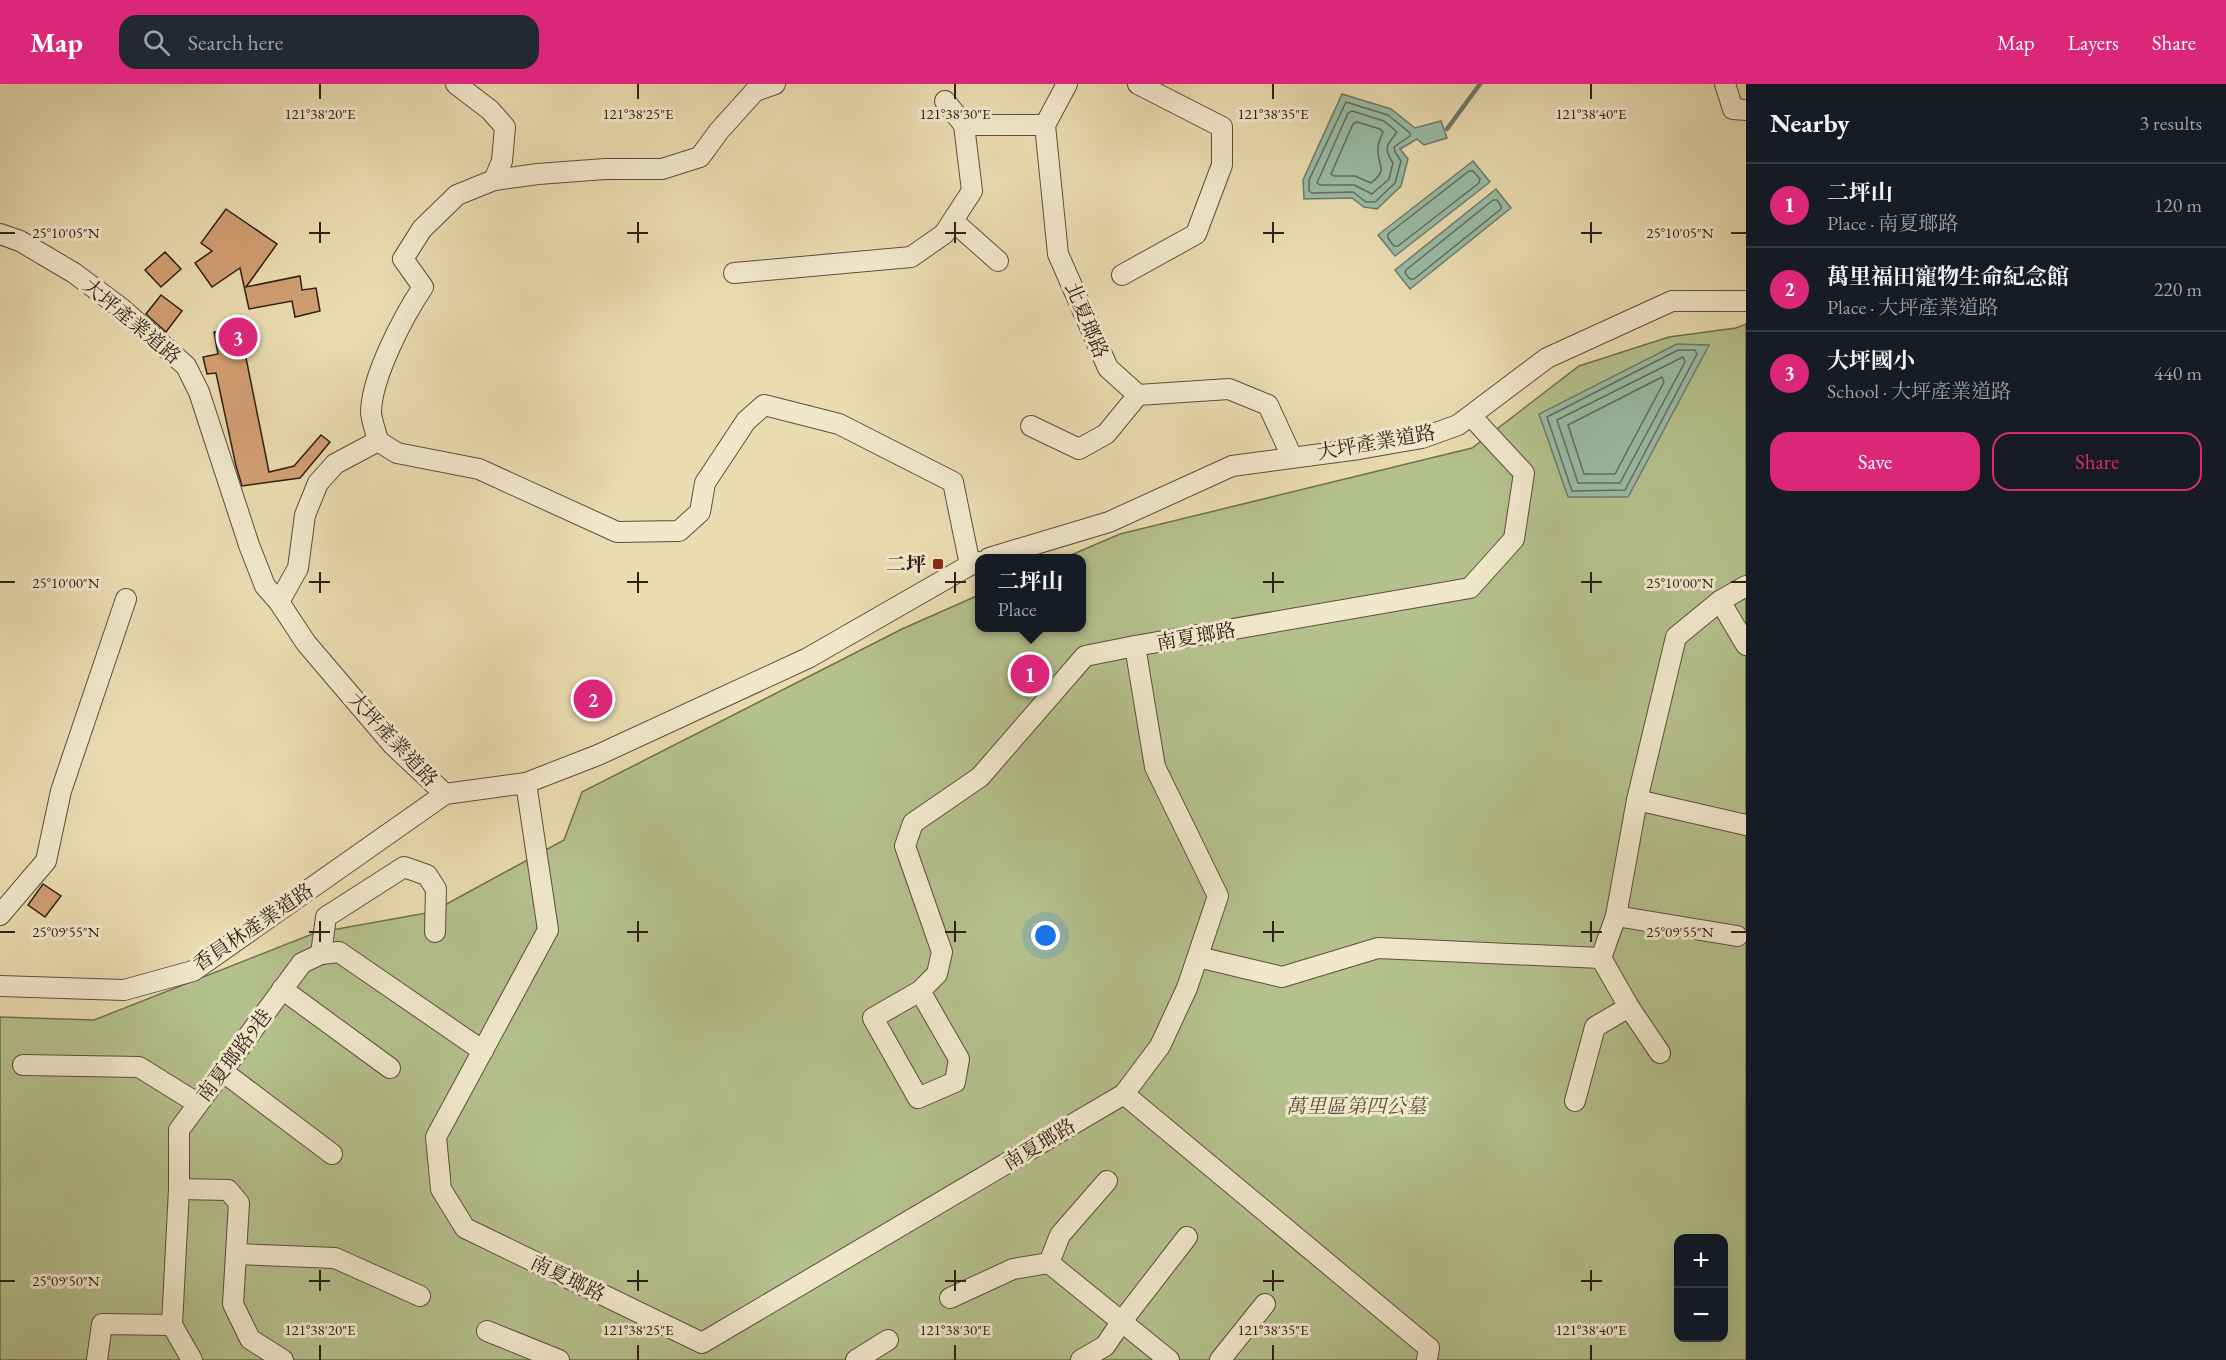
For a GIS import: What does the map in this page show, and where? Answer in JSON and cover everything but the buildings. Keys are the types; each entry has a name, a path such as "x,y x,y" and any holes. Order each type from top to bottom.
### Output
{"street":[{"path":"456,84 490,110 505,127 502,161 494,180"},
{"path":"775,84 755,91 700,157 662,169 538,174 494,180 458,195 422,229 404,258 423,287 405,314 380,372 371,414 378,441 397,453 479,469 616,532 679,531 700,512 705,483 746,421 764,405 838,424 953,482 974,563"},
{"path":"964,125 1045,125 1067,84"},
{"path":"1122,275 1196,234 1222,165 1222,128 1138,84"},
{"path":"1725,84 1733,109 1746,110"},
{"path":"734,273 911,257 944,234 972,191 964,125 945,100"},
{"name":"北夏瑯路","path":"1045,125 1058,255 1108,368 1138,395"},
{"path":"953,221 998,261"},
{"name":"大坪產業道路","path":"0,234 20,241 74,273 121,308 186,366 199,392 265,586 279,602 306,643 393,745 445,794 526,783 598,755 808,658 974,563"},
{"name":"大坪產業道路","path":"1002,554 1109,522 1232,465 1359,449 1422,438 1458,425 1548,358 1672,301 1746,301"},
{"path":"1031,426 1079,449 1106,434 1138,395 1229,389 1268,405 1292,457"},
{"name":"南夏瑯路","path":"526,783 548,930 436,1137 441,1189 465,1228 702,1351 1124,1094 1160,1046 1187,988 1218,896 1155,767 1135,646 1470,588 1514,539 1524,473 1471,416"},
{"path":"279,602 298,568 305,515 318,483 335,464 378,441"},
{"path":"1660,1053 1629,1007 1601,958 1616,916 1637,800 1676,637 1720,601 1746,586"},
{"path":"0,915 46,861 61,791 126,599"},
{"path":"1720,601 1746,645"},
{"path":"920,991 959,1059 955,1083 918,1098 873,1018 920,991 937,974 942,952 905,846 913,823 980,777 1085,656 1135,646"},
{"name":"香員林產業道路","path":"0,986 124,990 193,970 445,794"},
{"path":"1637,800 1746,825"},
{"path":"435,932 436,889 427,876 404,867 326,917 321,954 339,952 483,1051"},
{"path":"1616,916 1737,936"},
{"path":"1198,957 1282,977 1378,948 1601,958"},
{"name":"南夏瑯路9巷","path":"172,1325 179,1189 179,1130 302,963 321,954"},
{"path":"282,989 390,1068"},
{"path":"1575,1101 1595,1027 1629,1007"},
{"path":"23,1065 139,1067 197,1103"},
{"path":"222,1071 332,1154"},
{"path":"1124,1094 1429,1348 1427,1360"},
{"path":"1049,1263 1060,1235 1107,1181"},
{"path":"179,1189 228,1190 239,1203 233,1304 250,1339 283,1360"},
{"path":"1081,1360 1105,1346 1187,1237"},
{"path":"236,1254 335,1258 420,1296"},
{"path":"950,1298 1013,1269 1049,1263 1169,1360"},
{"path":"1220,1360 1265,1304"},
{"path":"97,1360 102,1324 172,1325 192,1360"},
{"path":"488,1332 559,1360"},
{"path":"856,1360 888,1340"}],"green space":[{"name":"萬里區第四公墓","path":"1746,324 1746,1360 0,1360 0,1017 94,1020 315,933 432,912 564,840 582,792 902,629 975,597 975,632 1086,632 1086,554 1073,554 1120,534 1472,448 1579,366 1669,337 1736,328"}],"water":[{"path":"1342,94 1391,109 1415,128 1441,121 1447,138 1424,145 1417,139 1400,149 1408,159 1401,186 1377,209 1364,207 1352,198 1304,199 1303,180"},
{"path":"1473,161 1490,182 1395,256 1378,235"},
{"path":"1496,189 1511,208 1410,289 1395,270"},
{"path":"1677,344 1709,345 1628,497 1568,497 1539,414"}],"waterway":[{"path":"1447,129 1480,84"}],"place":[{"name":"大坪國小","path":"238,337"},
{"name":"二坪","path":"938,564"},
{"name":"二坪山","path":"1030,674"},
{"name":"萬里福田寵物生命紀念館","path":"593,699"}]}
